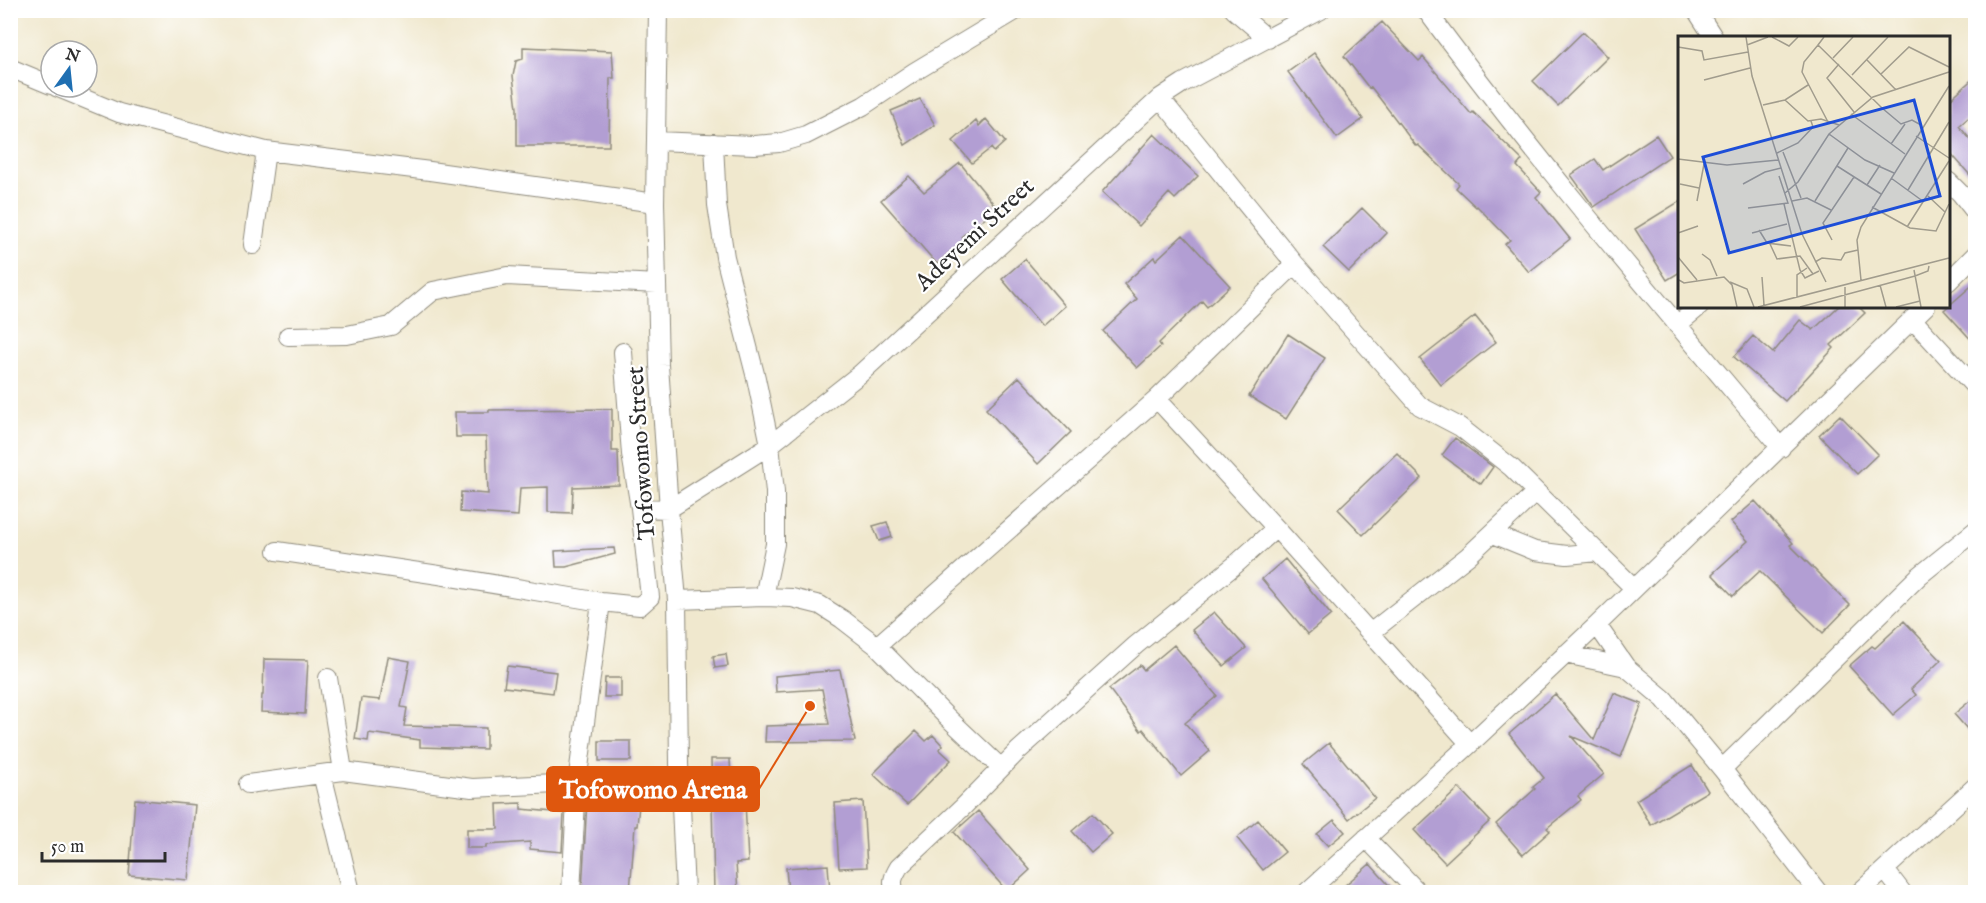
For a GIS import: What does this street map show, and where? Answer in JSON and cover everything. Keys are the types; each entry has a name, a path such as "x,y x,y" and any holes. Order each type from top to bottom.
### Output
{"street":[{"name":"Tofowomo Street","path":"658,10 655,203 659,365 677,600 679,763 685,892"},
{"path":"656,141 754,145 778,143 806,135 863,106 914,72 1017,10"},
{"path":"1234,10 1268,39"},
{"name":"Adeyemi Street","path":"669,508 770,446 860,374 1160,98 1183,83 1321,10"},
{"path":"1426,10 1510,122 1587,219 1781,448"},
{"path":"1696,10 1713,36"},
{"path":"10,68 39,80"},
{"path":"1160,98 1295,264 1420,406 1460,427 1512,468 1634,588"},
{"path":"85,99 118,113 266,151 430,171 655,203"},
{"path":"714,143 717,205 725,257 756,378 770,446 775,492 775,544 764,597"},
{"path":"253,245 266,151"},
{"path":"1950,184 1976,213"},
{"path":"1950,280 1976,254"},
{"path":"877,646 1157,399 1295,264"},
{"path":"288,336 347,335 391,326 433,291 507,276 657,285"},
{"path":"1677,325 1698,308"},
{"path":"1307,892 1597,625 1924,308"},
{"path":"1913,320 1976,388"},
{"path":"278,551 601,602 640,606 650,597 640,508 631,454 623,352"},
{"path":"1157,399 1470,744"},
{"path":"1370,633 1468,556 1536,492"},
{"path":"640,508 669,508"},
{"path":"895,892 893,877 899,867 963,807 1000,767 1136,645 1276,528"},
{"path":"1722,769 1919,576 1976,530"},
{"path":"1492,534 1535,551 1567,555 1598,552"},
{"path":"677,600 764,597 792,598 820,605 877,646 1000,767"},
{"path":"571,892 577,783 601,602"},
{"path":"1597,625 1626,668 1664,699 1818,892"},
{"path":"1565,654 1626,668"},
{"path":"328,678 344,771"},
{"path":"248,784 344,771 471,788 577,783"},
{"path":"322,774 351,892"},
{"path":"1860,892 1976,786"},
{"path":"1366,838 1418,892"},
{"path":"1885,870 1902,892"}],"building":[{"path":"1382,22 1419,61 1423,57 1471,114 1473,112 1522,160 1517,166 1541,192 1536,197 1570,239 1529,272 1505,244 1510,240 1456,188 1459,184 1418,145 1416,146 1344,56"},
{"path":"1583,32 1608,57 1558,106 1533,81"},
{"path":"523,47 612,51 614,78 610,78 609,146 517,146 517,108 513,76 516,61 523,59"},
{"path":"1314,53 1363,119 1337,138 1288,72"},
{"path":"1976,76 1976,111 1959,126 1976,146 1976,182 1950,152 1950,99"},
{"path":"920,99 935,125 905,145 891,111"},
{"path":"986,119 1005,142 994,152 991,148 972,163 953,141 976,121 979,126"},
{"path":"1154,134 1198,176 1175,199 1169,193 1139,226 1102,192"},
{"path":"1656,135 1670,156 1594,207 1571,175 1595,159 1603,170"},
{"path":"960,163 997,208 962,236 965,239 937,264 881,200 909,176 924,192"},
{"path":"1678,202 1678,273 1667,280 1635,229"},
{"path":"1362,208 1387,233 1349,272 1323,247"},
{"path":"1183,235 1230,286 1207,307 1202,301 1159,343 1161,346 1137,368 1103,331 1137,299 1124,284 1154,257 1156,260"},
{"path":"1025,259 1065,306 1042,326 1002,279"},
{"path":"1976,282 1976,345 1944,310 1950,308 1950,305"},
{"path":"1837,308 1860,308 1865,313 1831,345 1834,348 1785,401 1734,357 1753,336 1773,353 1800,320 1813,330"},
{"path":"1475,316 1496,342 1441,385 1420,359"},
{"path":"1288,334 1325,358 1286,419 1249,396"},
{"path":"1019,377 1071,432 1038,464 986,409"},
{"path":"612,409 612,451 618,451 619,485 573,487 572,513 548,512 548,487 520,488 518,516 460,512 461,492 488,494 486,437 456,437 455,412"},
{"path":"1840,415 1878,454 1857,474 1819,435"},
{"path":"1455,438 1493,467 1481,484 1442,455"},
{"path":"1397,453 1422,478 1363,535 1338,509"},
{"path":"1755,501 1793,543 1790,545 1850,605 1823,633 1760,571 1733,596 1712,574 1748,541 1731,522"},
{"path":"887,522 892,537 879,541 873,526"},
{"path":"614,548 615,554 566,567 556,567 555,551"},
{"path":"1285,559 1331,615 1308,634 1262,579"},
{"path":"1214,612 1246,648 1224,666 1192,630"},
{"path":"1904,621 1941,660 1911,689 1916,695 1893,715 1849,666 1872,646 1875,648"},
{"path":"1174,645 1217,696 1185,723 1210,751 1181,776 1143,729 1141,731 1109,689 1140,665 1144,670"},
{"path":"726,654 728,666 715,668 713,656"},
{"path":"388,657 410,661 401,707 407,708 404,726 486,728 486,749 420,747 420,740 369,733 368,741 355,739 361,698 380,700"},
{"path":"264,659 308,660 305,714 261,712"},
{"path":"507,666 556,672 553,693 504,687"},
{"path":"840,670 855,741 765,742 766,726 829,724 822,689 776,692 775,676"},
{"path":"605,678 621,678 621,697 604,697"},
{"path":"1614,693 1642,704 1621,757 1571,736 1604,774 1578,796 1581,800 1547,828 1550,831 1523,855 1496,824 1544,778 1509,734 1555,694 1594,740"},
{"path":"1976,696 1976,739 1954,714"},
{"path":"916,731 926,741 933,735 943,746 939,749 951,760 907,805 873,774"},
{"path":"599,741 631,741 631,761 599,761"},
{"path":"1329,743 1375,798 1349,819 1303,764"},
{"path":"711,759 730,759 732,801 745,801 748,862 736,863 738,892 714,892"},
{"path":"1692,765 1708,791 1651,825 1636,800"},
{"path":"1459,788 1490,821 1445,863 1414,830"},
{"path":"135,799 195,805 188,880 129,875"},
{"path":"587,801 639,805 637,826 635,826 630,892 582,892"},
{"path":"863,801 867,867 839,868 835,803"},
{"path":"521,803 521,809 564,813 562,852 530,849 530,842 486,845 486,848 467,848 467,829 498,829 497,804"},
{"path":"978,811 1030,870 1007,891 954,832"},
{"path":"1093,813 1112,834 1091,852 1072,831"},
{"path":"1258,820 1285,852 1263,870 1237,838"},
{"path":"1334,820 1345,832 1328,846 1317,834"},
{"path":"1370,864 1395,892 1337,892"},
{"path":"828,865 830,892 788,892 786,868"}],"place":[{"name":"Tofowomo Arena","path":"810,706"}]}
